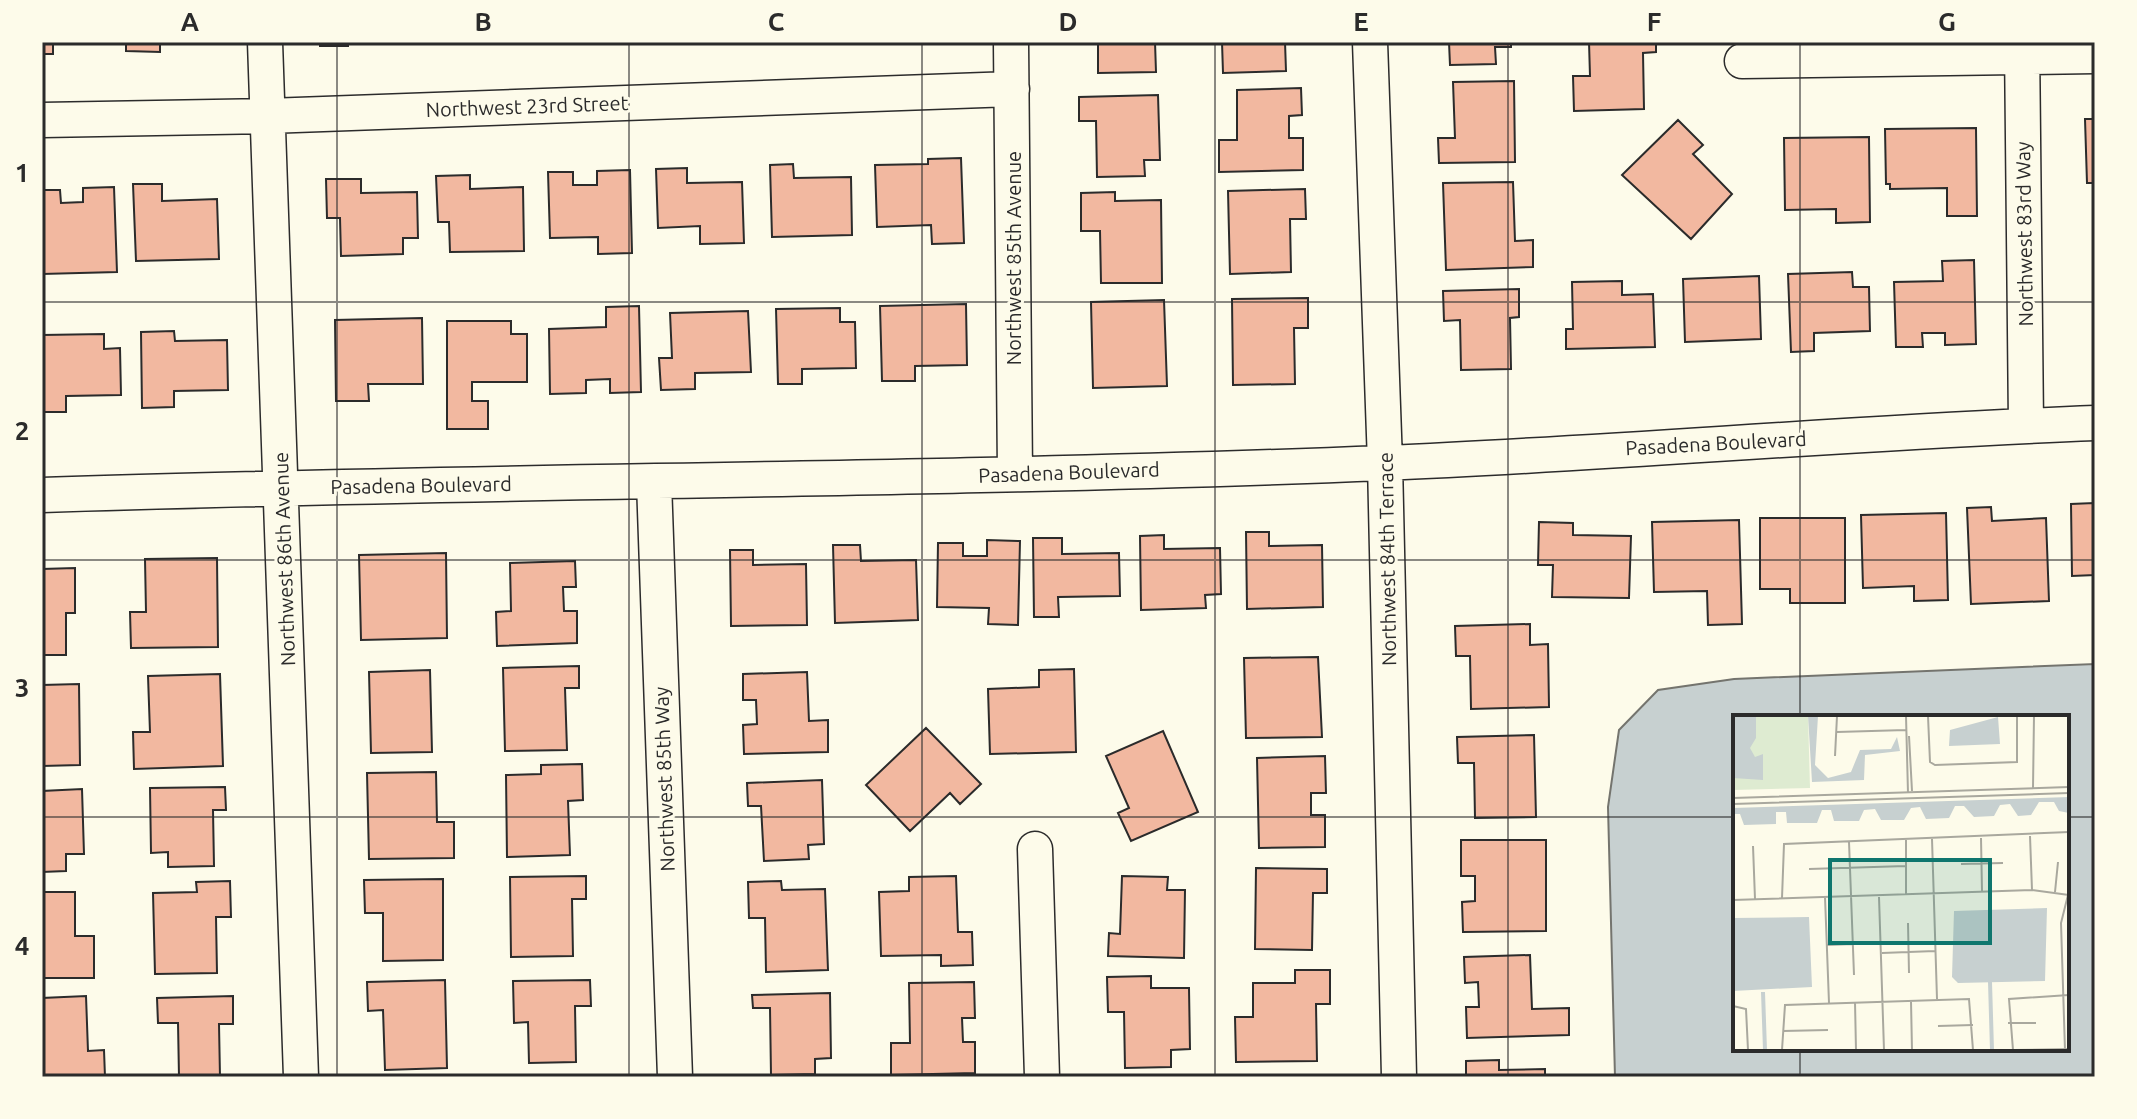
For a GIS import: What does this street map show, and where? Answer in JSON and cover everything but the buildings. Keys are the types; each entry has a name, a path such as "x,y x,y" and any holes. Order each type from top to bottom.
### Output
{"street":[{"name":"Northwest 86th Avenue","path":"265,42 301,1077"},
{"name":"Northwest 85th Avenue","path":"1011,42 1015,474"},
{"name":"Northwest 84th Terrace","path":"1370,42 1385,463 1399,1077"},
{"path":"1742,61 2022,50 2095,56"},
{"name":"Northwest 83rd Way","path":"2022,50 2026,425"},
{"name":"Northwest 23rd Street","path":"42,120 268,116 1012,89"},
{"name":"Pasadena Boulevard","path":"42,495 1385,463 2095,423"},
{"name":"Northwest 85th Way","path":"654,482 675,1077"},
{"path":"1035,849 1042,1077"}],"shaded area":[{"path":"2095,664 2095,1077 1615,1077 1608,807 1619,730 1658,690 1734,679"}]}
